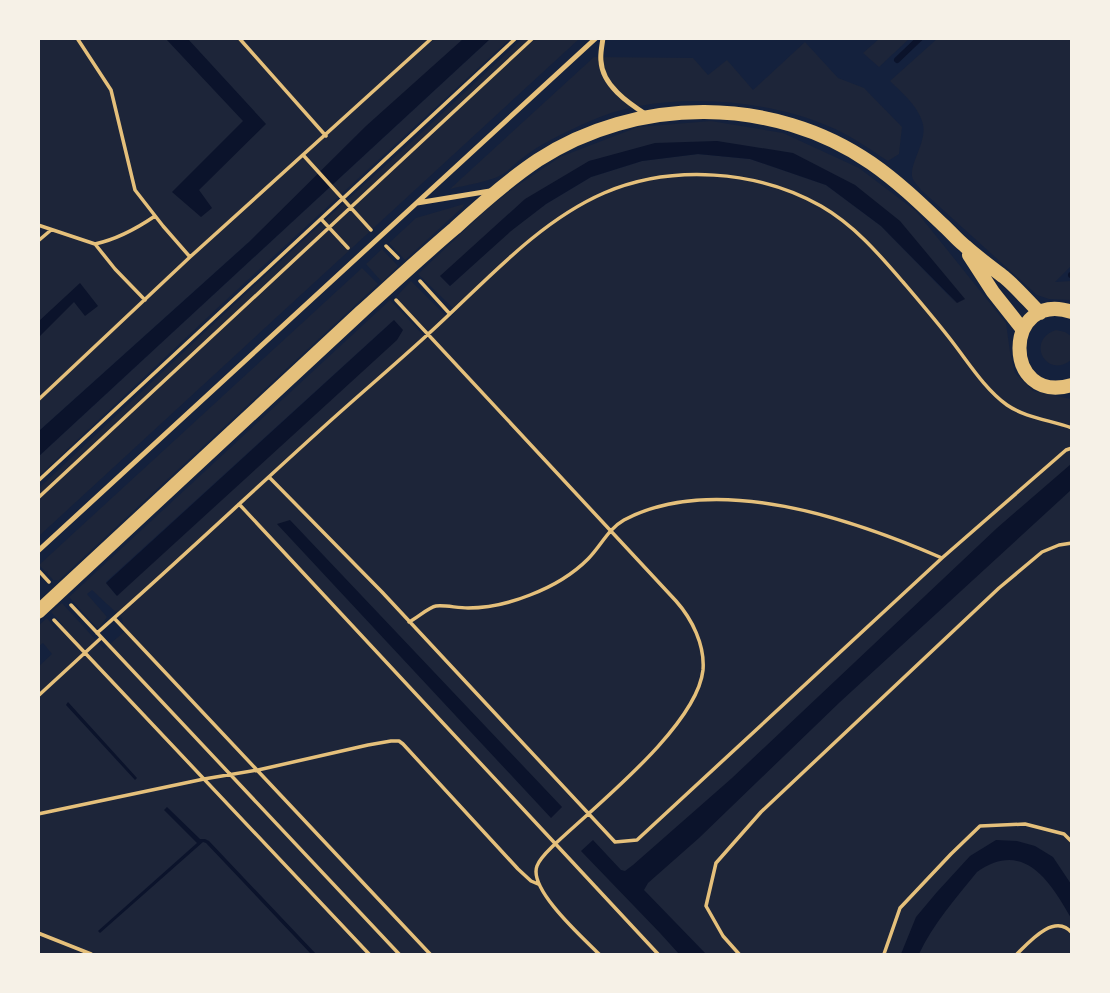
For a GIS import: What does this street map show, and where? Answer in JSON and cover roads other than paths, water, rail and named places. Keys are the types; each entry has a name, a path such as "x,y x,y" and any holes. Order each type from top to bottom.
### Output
{"main road":[{"path":"40,610 496,190 536,162 576,139 613,125 649,116 687,112 727,113 771,120 814,133 852,151 891,178 963,245 1006,279 1040,313"},
{"path":"963,245 993,292 1023,330"},
{"path":"1071,311 1054,309 1040,313 1023,330 1019,338 1018,352 1027,373 1037,382 1062,387 1072,384"}],"lane":[{"path":"38,551 596,38"},
{"path":"603,38 600,62 611,87 649,116"},
{"path":"417,203 496,190"}],"waterway":[{"path":"897,60 920,38"}]}
